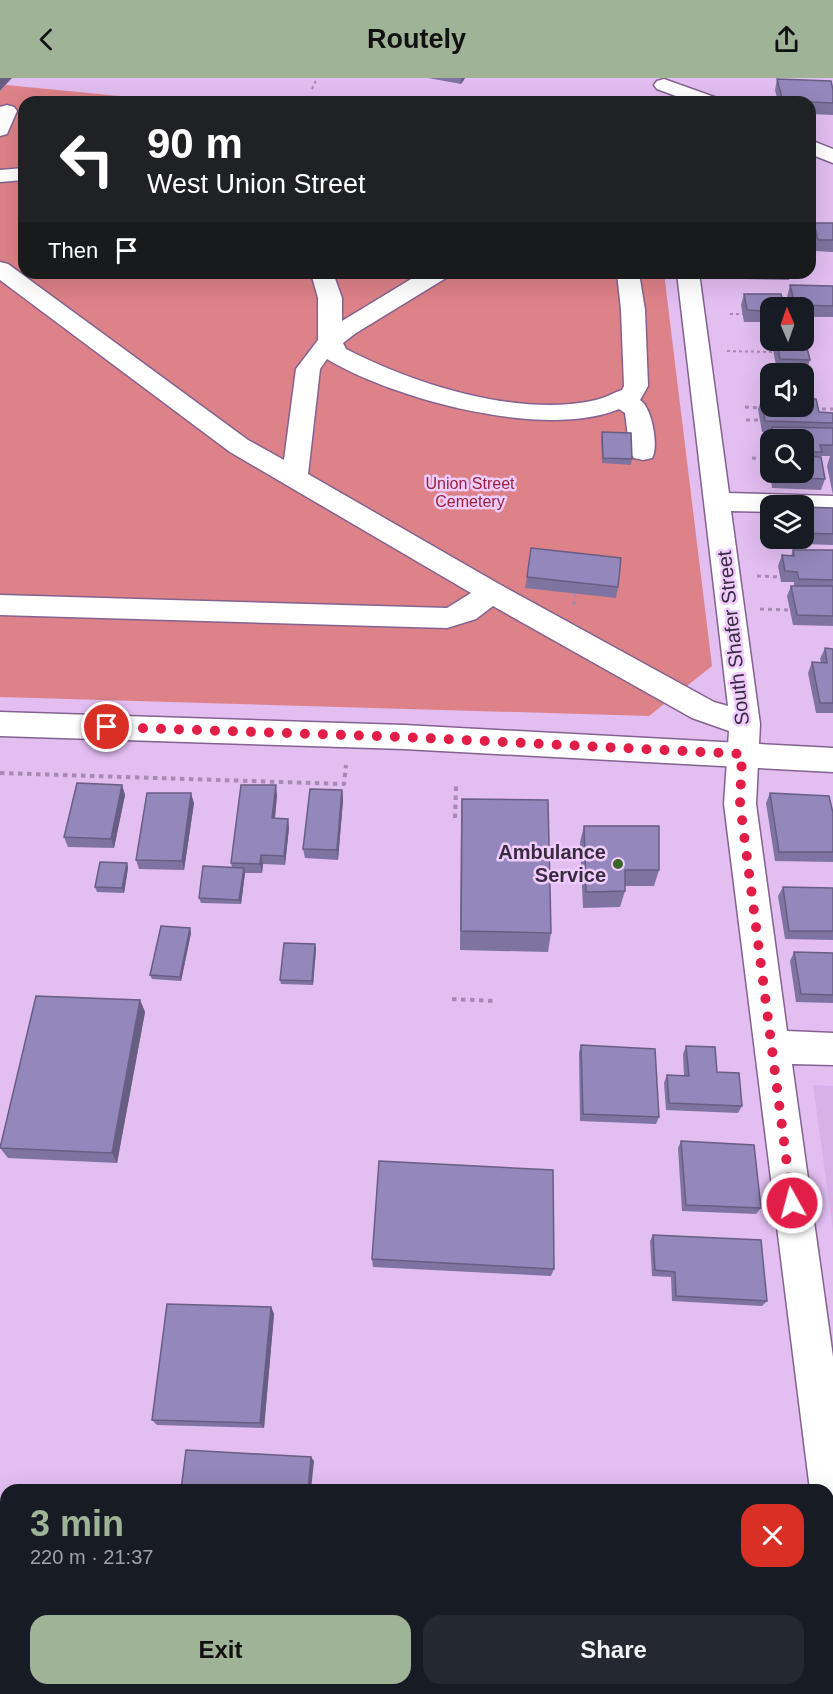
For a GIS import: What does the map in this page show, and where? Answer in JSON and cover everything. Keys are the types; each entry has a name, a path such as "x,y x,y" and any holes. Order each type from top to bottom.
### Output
{"street":[{"path":"664,88 690,96"},
{"path":"0,130 7,111"},
{"path":"816,145 833,145"},
{"path":"816,148 833,157"},
{"path":"0,176 18,174"},
{"path":"0,269 239,446 489,591 703,710 743,739"},
{"path":"324,279 330,298 330,341 336,354 422,390 494,407 537,411 579,411 622,401 631,395 636,386 633,310 629,279"},
{"path":"295,478 308,369 316,355 330,341 428,279"},
{"name":"South Shafer Street","path":"688,279 718,502 743,739 740,804 831,1484"},
{"path":"622,401 635,407 638,413 643,452"},
{"path":"718,502 833,505"},
{"path":"0,605 447,618 465,613 480,604 489,591"},
{"path":"0,724 404,737 743,739 833,759"},
{"path":"772,1047 833,1049"}],"path":[{"path":"312,89 317,78"},
{"path":"730,314 743,314"},
{"path":"728,351 774,352"},
{"path":"745,407 760,408"},
{"path":"814,408 833,409"},
{"path":"746,420 760,420"},
{"path":"752,458 760,458"},
{"path":"755,576 780,577"},
{"path":"760,609 790,610"},
{"path":"0,773 344,784 346,765"},
{"path":"455,818 456,786"},
{"path":"452,999 494,1001"}],"shaded area":[{"path":"813,1085 833,1086 833,1230 832,1223"}],"green space":[{"name":"Union Street Cemetery","path":"6,85 119,96 18,96 18,279 665,279 712,666 649,716 0,697 0,91"}],"building":[{"path":"777,79 831,81 833,103 816,102 816,96 781,96"},
{"path":"816,223 833,223 833,240 818,240"},
{"path":"790,285 833,286 833,306 814,306 814,297 793,297"},
{"path":"744,294 781,294 782,297 760,297 760,311 747,310"},
{"path":"779,351 808,351 810,360 780,359"},
{"path":"814,399 816,399 819,412 833,413 833,423 765,421 764,417 814,417"},
{"path":"772,427 833,428 833,445 820,445 822,452 814,452 814,429 772,429"},
{"path":"602,432 631,433 632,459 603,458"},
{"path":"814,457 821,457 825,479 814,479"},
{"path":"814,507 833,508 833,534 814,533"},
{"path":"531,548 621,558 618,587 527,577"},
{"path":"793,550 833,550 833,580 799,579 797,572 785,571 782,555 794,556"},
{"path":"791,586 833,586 833,616 797,615"},
{"path":"825,648 833,649 833,703 820,703 812,662 827,663"},
{"path":"77,783 122,785 111,839 64,837"},
{"path":"241,785 276,785 272,818 288,819 284,856 261,855 260,864 231,863"},
{"path":"310,789 342,790 337,850 303,849"},
{"path":"147,793 191,793 182,861 136,860"},
{"path":"770,793 829,796 833,813 833,852 779,852"},
{"path":"462,799 548,800 551,933 461,931"},
{"name":"Ambulance Service","path":"584,826 659,826 659,870 625,870 625,891 586,892"},
{"path":"100,862 127,863 122,888 95,887"},
{"path":"203,866 244,868 239,900 199,898"},
{"path":"783,887 833,888 833,931 789,931"},
{"path":"161,926 190,928 180,977 150,975"},
{"path":"284,943 315,944 312,981 280,980"},
{"path":"794,952 833,953 833,995 801,994"},
{"path":"36,996 140,1000 112,1153 0,1148"},
{"path":"581,1045 655,1049 659,1117 583,1114"},
{"path":"686,1046 715,1047 717,1072 739,1073 742,1106 669,1103 667,1075 689,1076"},
{"path":"681,1141 754,1145 761,1208 686,1205"},
{"path":"379,1161 553,1170 554,1269 372,1259"},
{"path":"653,1235 761,1240 767,1301 676,1296 675,1272 655,1270"},
{"path":"167,1304 271,1307 260,1423 152,1420"},
{"path":"186,1450 311,1457 309,1484 182,1484"}],"place":[{"name":"Ambulance Service","path":"618,864"}],"route":[{"path":"107,727 404,737 742,754 740,804 792,1203"}]}
